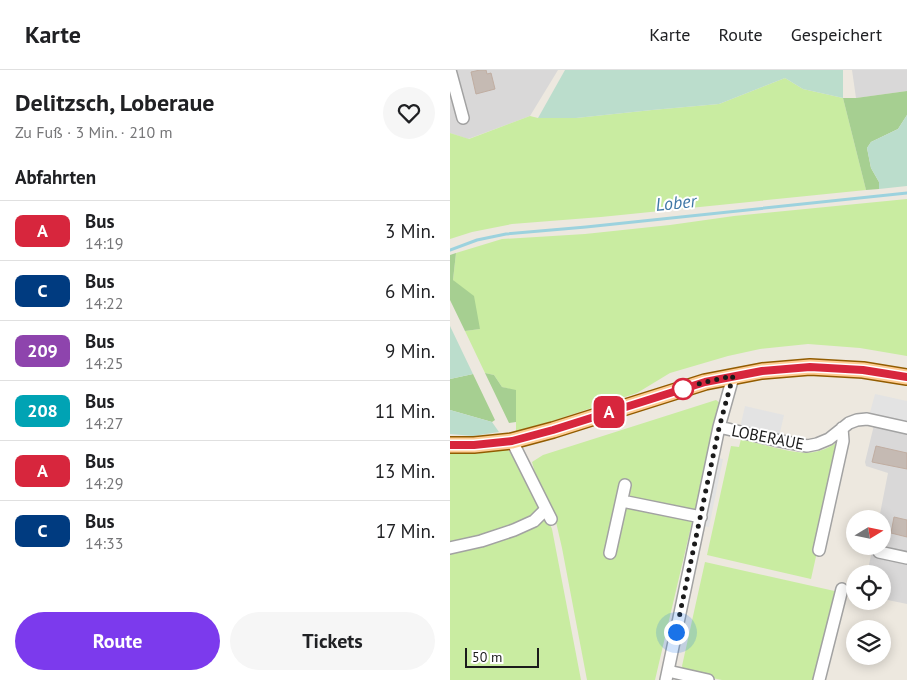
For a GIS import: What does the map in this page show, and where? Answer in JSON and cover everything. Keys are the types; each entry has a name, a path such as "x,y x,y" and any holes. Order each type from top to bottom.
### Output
{"main road":[{"path":"450,445 474,445 512,441 705,382 762,371 810,367 863,370 907,377"}],"street":[{"path":"450,70 463,118"},
{"path":"708,680 667,675 719,428 733,376"},
{"name":"LOBERAUE","path":"719,428 807,446 829,439 849,423 858,420 907,428"},
{"path":"819,550 843,441 842,428"},
{"path":"450,548 481,541 514,530 549,514 512,441"},
{"path":"610,552 625,485"},
{"path":"622,501 701,517"},
{"path":"891,555 907,558"},
{"path":"819,680 842,589"}],"shaded area":[{"path":"450,70 558,70 530,116 468,139 450,133"},
{"path":"852,70 907,70 907,91 856,98"},
{"path":"875,394 907,401 907,425 869,416"},
{"path":"745,406 784,415 779,437 740,428"},
{"path":"875,421 907,428 907,604 891,601 891,565 869,565 871,555 891,555 891,510 881,510 888,473 866,466 865,462"},
{"path":"717,458 723,459 709,527 703,526"}],"green space":[{"path":"565,70 843,70 843,98 803,89 785,78 719,104 576,118 538,118"},
{"path":"785,78 803,89 843,98 866,190 601,217 512,224 472,232 450,239 450,133 469,139 530,116 538,118 576,118 719,104"},
{"path":"907,91 907,115 898,129 871,142 867,148 871,168 879,182 879,189 866,190 843,98"},
{"path":"907,115 907,186 879,189 879,182 871,168 867,148 871,142 898,129"},
{"path":"907,199 907,356 860,348 808,344 760,349 670,373 637,393 516,431 516,391 502,387 494,375 485,373 465,331 480,329 453,280 456,253 502,239 585,234 734,216"},
{"path":"456,253 453,280 474,296 480,329 465,331 450,300 450,255"},
{"path":"450,326 473,374 450,379"},
{"path":"485,373 494,375 502,387 516,390 516,422 509,423"},
{"path":"473,374 495,420 492,422 450,410 450,379"},
{"path":"716,400 720,403 655,680 587,680 553,509 537,480 532,462 543,455"},
{"path":"450,410 492,422 499,432 473,436 450,434"},
{"path":"741,439 784,450 806,453 821,450 836,443 839,453 811,579 707,555 731,446 739,447"},
{"path":"507,449 515,458 546,509 530,527 547,517 552,529 581,680 450,680 450,454 475,454"},
{"path":"705,562 839,592 817,680 722,680 684,672 682,666"}],"building":[{"path":"486,70 487,74 491,73 495,89 476,94 471,72"},
{"path":"876,446 907,453 907,469 872,462"},
{"path":"894,517 907,520 907,537 891,533"}],"waterway":[{"name":"Lober","path":"450,250 477,240 506,234 907,193"}],"bus line":[{"name":"A","path":"450,445 492,444 512,441 705,382 762,371 810,367 863,370 907,377"}],"route":[{"path":"676,632 719,428 733,376 683,389"}]}
